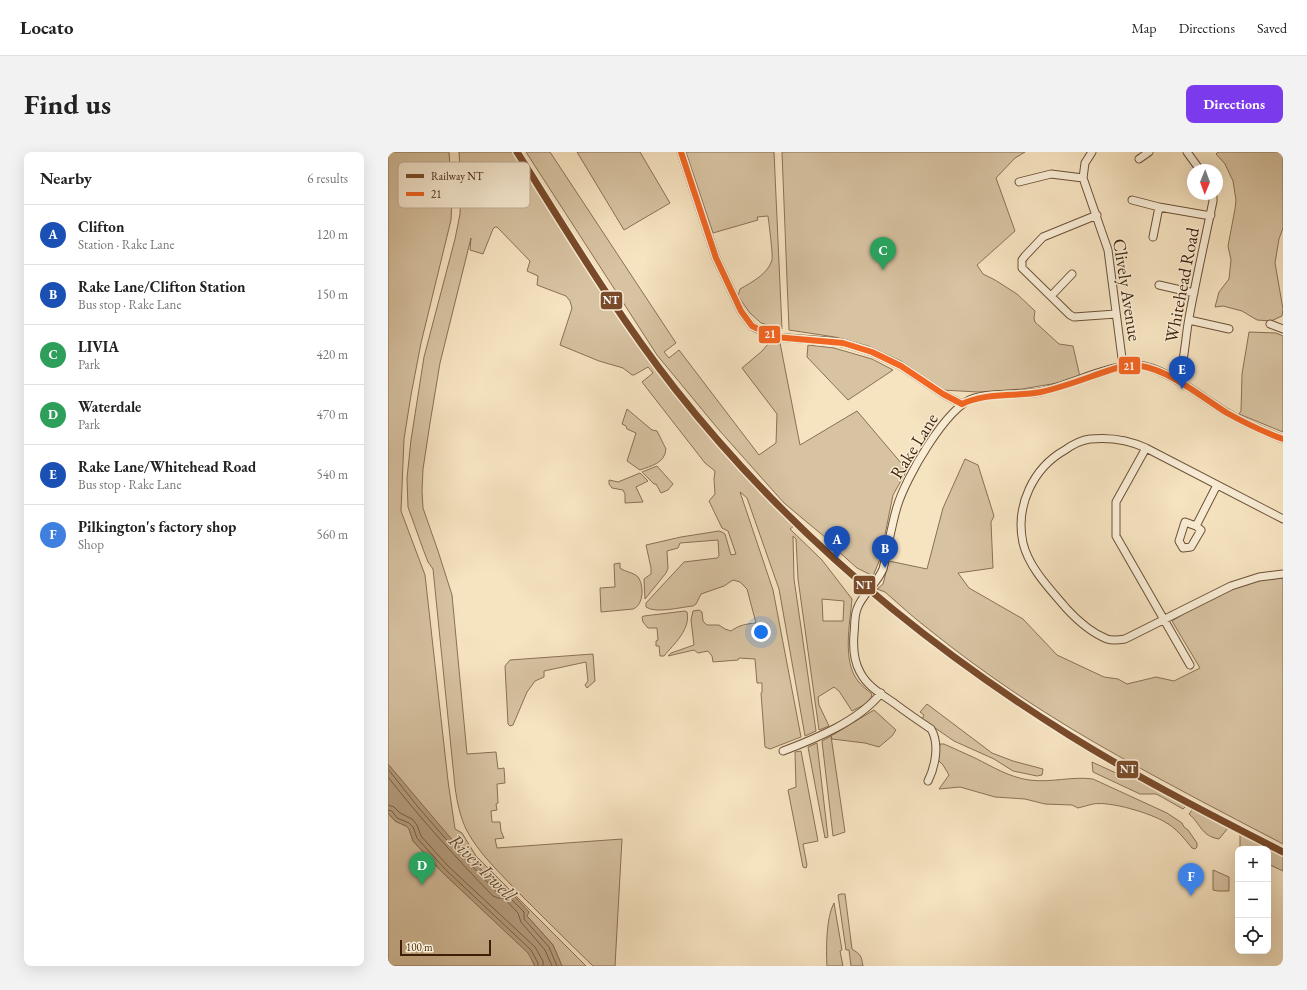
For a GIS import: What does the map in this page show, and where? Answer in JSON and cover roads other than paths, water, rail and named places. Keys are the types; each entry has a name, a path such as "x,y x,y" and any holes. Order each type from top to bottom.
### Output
{"street":[{"path":"680,152 716,258 740,311 752,326 775,336 843,343 872,352 901,366 943,394 962,404"},
{"path":"1019,182 1051,174 1082,178 1085,163 1092,152"},
{"path":"1139,159 1149,152"},
{"path":"1187,152 1196,164"},
{"name":"Clively Avenue","path":"1082,178 1097,215 1108,250 1123,366"},
{"path":"1132,200 1159,207 1211,215"},
{"name":"Whitehead Road","path":"1178,381 1194,293 1214,200"},
{"path":"1153,237 1159,207"},
{"path":"1097,215 1043,237 1022,260 1022,268 1070,315 1074,317 1116,314"},
{"path":"1051,296 1072,274"},
{"path":"1159,285 1194,293"},
{"path":"1189,320 1229,329"},
{"path":"1270,324 1283,329"},
{"name":"Rake Lane","path":"928,781 932,773 935,749 934,734 931,730 870,686 858,669 854,646 855,615 862,599 876,582 883,569 897,506 908,480 920,458 942,425 962,404 974,398 1033,393 1058,387 1123,366 1144,366 1178,381 1239,420 1283,439"},
{"path":"1283,519 1146,448 1124,440 1110,439 1089,439 1056,454 1039,471 1029,487 1022,514 1022,533 1028,557 1045,583 1071,613 1094,632 1108,640 1125,639 1231,586 1259,577 1283,574"},
{"path":"1146,448 1116,502 1116,536 1190,665"},
{"path":"1196,526 1217,485"},
{"path":"783,751 836,728 872,704 881,694"}],"water":[{"path":"388,764 448,835 500,889 506,887 529,912 527,916 553,945 562,966 535,966 528,953 442,872 413,841 409,829 395,821 388,813"}],"rail line":[{"name":"NT","path":"517,152 523,162"},
{"name":"NT","path":"530,172 613,303 654,362 718,441 762,489 809,535 908,621 960,661 1014,699 1069,735 1121,766 1283,852"}],"place":[{"name":"LIVIA","path":"883,270"},
{"name":"Rake Lane/Whitehead Road","path":"1182,389"},
{"name":"Clifton","path":"837,559"},
{"name":"Rake Lane/Clifton Station","path":"885,568"},
{"name":"Waterdale","path":"422,885"},
{"name":"Pilkington's factory shop","path":"1191,896"}],"water label":[{"name":"River Irwell","path":"483,867"}]}
